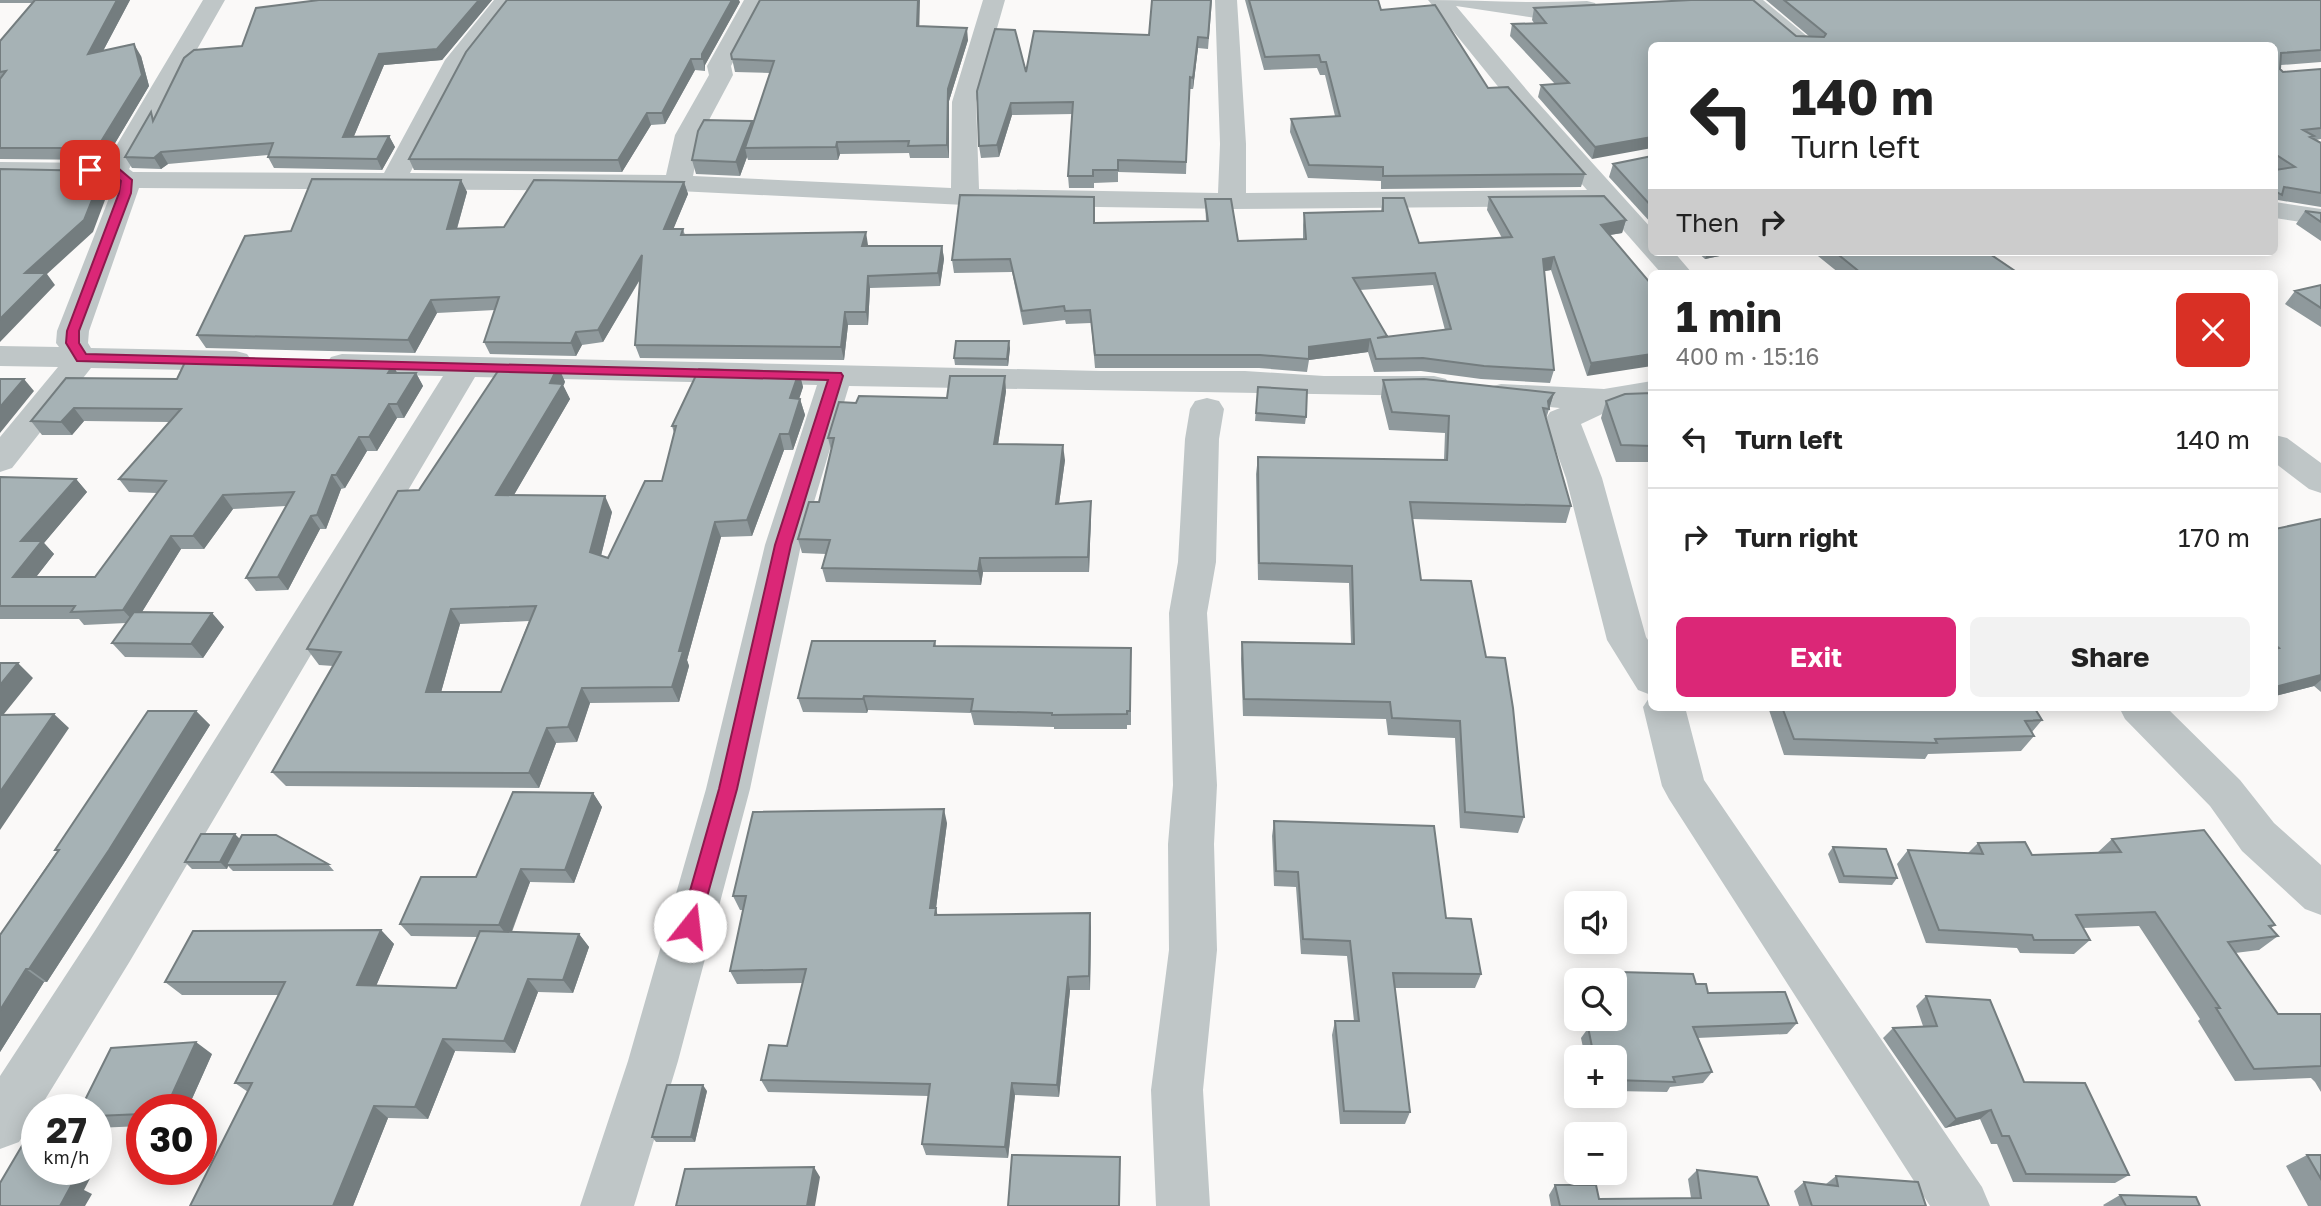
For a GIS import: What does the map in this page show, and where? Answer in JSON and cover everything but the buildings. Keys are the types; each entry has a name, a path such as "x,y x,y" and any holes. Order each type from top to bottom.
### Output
{"street":[{"path":"82,358 72,343 73,331 125,193 120,175 214,0"},
{"path":"391,183 457,60 506,0"},
{"path":"678,183 688,135 721,75 719,66 755,0"},
{"path":"965,197 964,102 994,0"},
{"path":"1226,0 1233,144 1232,201"},
{"path":"1439,0 1584,171 1648,242"},
{"path":"1457,0 1536,11 1615,7"},
{"path":"1749,0 1803,42"},
{"path":"1584,171 1611,166"},
{"path":"0,170 391,183 678,183 965,197 1232,201 1609,198"},
{"path":"2278,211 2319,219"},
{"path":"1661,256 1674,270"},
{"path":"0,356 260,362"},
{"path":"0,460 82,358"},
{"path":"315,363 1101,381 1198,394 1324,386 1421,384 1481,393 1604,400 1648,392"},
{"path":"0,1123 113,945 465,367"},
{"path":"607,1206 653,1061 725,800 783,545 836,376"},
{"path":"1183,1206 1177,1090 1194,950 1191,844 1195,785 1188,613 1197,562 1202,439 1198,394"},
{"path":"1604,400 1562,420 1584,478 1627,640 1648,673"},
{"path":"2278,448 2321,481"},
{"path":"1665,711 1684,786 1920,1145 1964,1206"},
{"path":"2144,711 2225,793 2258,837 2321,894"}],"route":[{"path":"90,170 114,171 126,180 125,193 73,331 72,343 82,358 836,376 783,545 728,789 690,926"}]}
